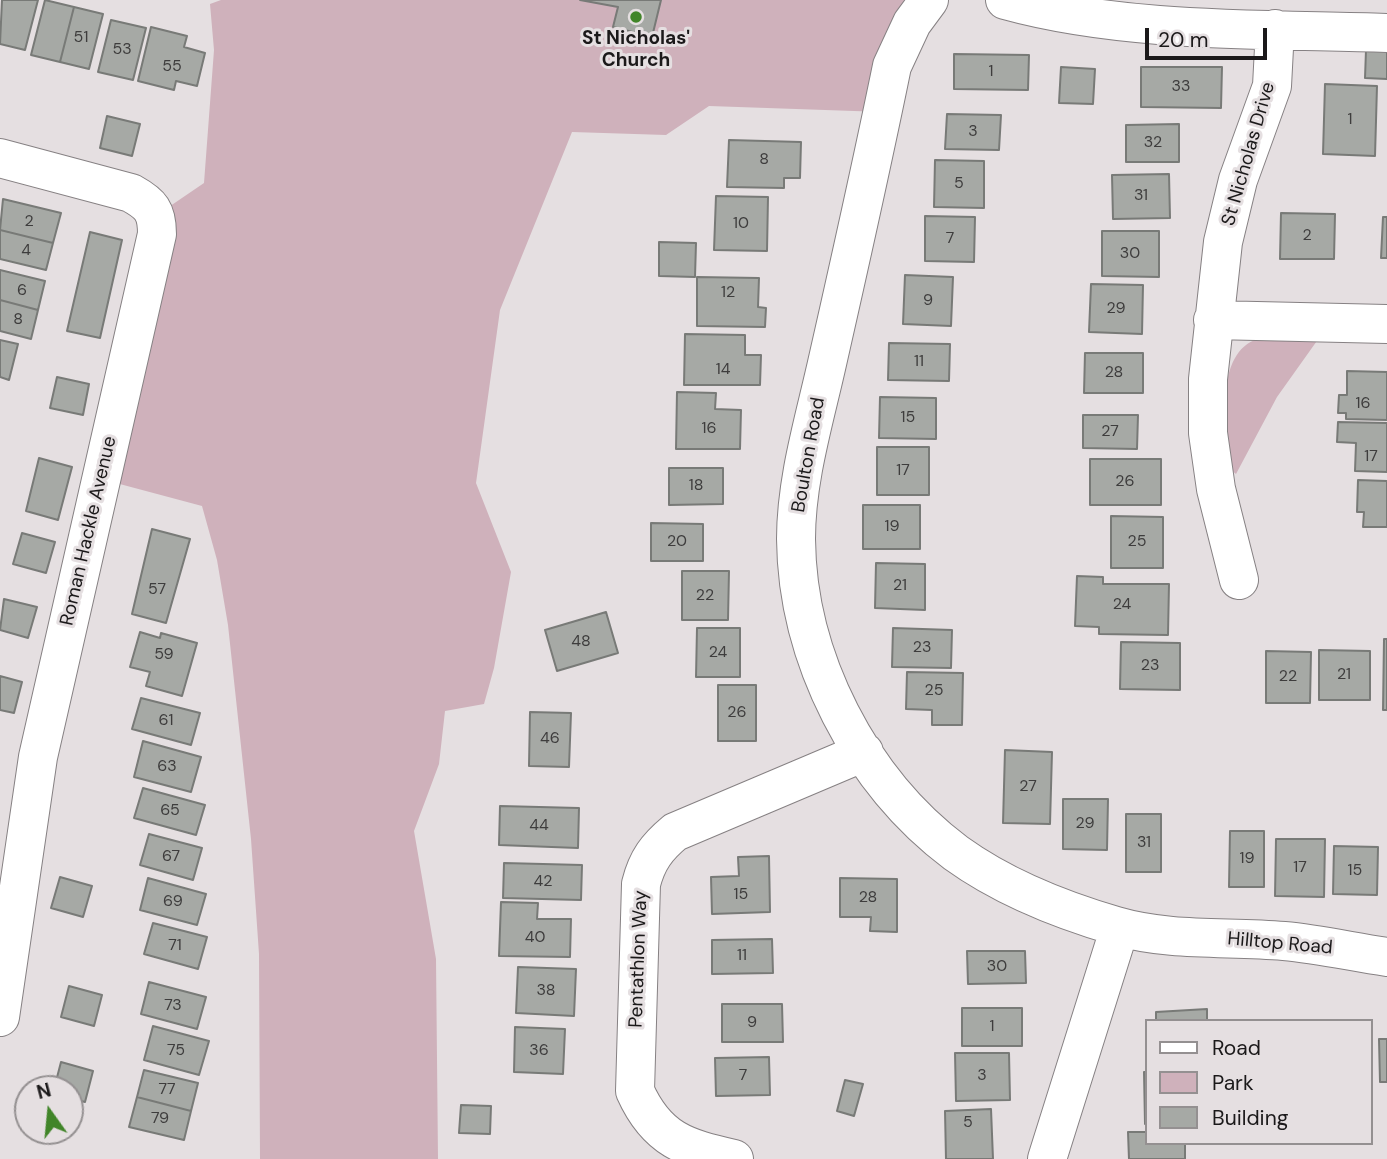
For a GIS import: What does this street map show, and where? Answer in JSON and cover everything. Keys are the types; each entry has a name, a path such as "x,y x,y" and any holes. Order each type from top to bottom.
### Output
{"street":[{"name":"Boulton Road","path":"929,0 912,23 892,66 799,492 798,569 805,624 820,669 864,752 922,822 957,853 1036,897 1120,927 1173,937"},
{"path":"1005,0 1050,12 1118,21 1387,33"},
{"name":"St Nicholas Drive","path":"1239,580 1216,489 1208,433 1213,320 1223,243 1238,180 1272,86 1275,29"},
{"name":"Roman Hackle Avenue","path":"0,158 131,193 148,203 157,215 157,234 38,757 0,1017"},
{"path":"1213,320 1387,324"},
{"name":"Pentathlon Way","path":"734,1159 689,1148 672,1140 644,1111 635,1091 641,884 645,869 660,845 676,832 864,752"},
{"path":"1047,1159 1120,927"},
{"name":"Hilltop Road","path":"1173,937 1284,941 1387,957"}],"green space":[{"path":"221,0 929,0 883,112 709,106 666,135 572,132 500,310 476,483 511,572 494,668 484,704 445,711 439,764 414,831 436,959 438,1159 260,1159 259,954 251,839 228,625 217,560 202,506 101,479 157,215 204,183 214,50 210,4"},
{"path":"1319,338 1277,397 1236,474 1224,464 1225,393 1235,359 1244,346 1258,339"}],"building":[{"path":"2,0 38,0 25,50 0,44"},
{"path":"45,0 74,7 60,62 31,55"},
{"name":"St Nicholas' Church","path":"580,0 661,0 652,37 613,27 618,7"},
{"path":"74,7 103,14 89,69 60,62"},
{"path":"111,20 146,28 133,80 98,72"},
{"path":"151,27 187,36 184,47 205,53 197,86 176,81 174,90 138,81"},
{"path":"1366,50 1387,51 1387,79 1365,78"},
{"path":"954,54 1029,55 1028,90 954,89"},
{"path":"1061,67 1095,69 1093,104 1059,103"},
{"path":"1141,67 1222,67 1221,108 1141,107"},
{"path":"1325,84 1377,86 1375,156 1323,154"},
{"path":"947,114 1001,115 999,150 945,149"},
{"path":"107,116 140,124 132,156 100,148"},
{"path":"1179,124 1179,162 1126,162 1126,125"},
{"path":"729,140 801,142 800,178 784,178 784,188 727,187"},
{"path":"935,160 984,161 984,208 934,207"},
{"path":"1169,174 1170,218 1113,219 1112,175"},
{"path":"716,196 768,197 767,251 714,250"},
{"path":"3,199 61,213 53,243 0,230"},
{"path":"1281,213 1335,214 1334,259 1280,259"},
{"path":"925,216 975,217 974,262 925,261"},
{"path":"1383,217 1387,217 1387,258 1381,258"},
{"path":"0,230 53,243 46,270 0,259"},
{"path":"1102,231 1159,231 1159,277 1102,276"},
{"path":"90,232 122,240 100,338 67,331"},
{"path":"659,242 696,243 695,277 659,276"},
{"path":"0,270 45,281 38,310 0,300"},
{"path":"905,275 953,277 951,326 903,324"},
{"path":"697,277 759,278 758,307 766,308 765,327 697,326"},
{"path":"1091,284 1143,285 1142,334 1089,332"},
{"path":"0,300 38,310 31,339 0,331"},
{"path":"685,334 745,335 745,355 761,355 760,385 684,385"},
{"path":"0,340 18,344 9,380 0,377"},
{"path":"889,343 950,344 949,381 888,380"},
{"path":"1085,353 1143,353 1143,393 1084,393"},
{"path":"1347,371 1387,372 1387,420 1346,419 1346,413 1338,413 1339,395 1347,395"},
{"path":"57,377 89,384 83,415 50,408"},
{"path":"677,392 716,393 715,409 741,410 740,449 676,449"},
{"path":"880,397 936,398 936,439 879,438"},
{"path":"1083,415 1138,415 1137,449 1083,448"},
{"path":"1338,422 1387,423 1387,472 1355,471 1356,443 1337,442"},
{"path":"877,447 929,447 929,495 877,495"},
{"path":"39,458 72,467 58,520 26,511"},
{"path":"1090,459 1161,459 1161,505 1090,505"},
{"path":"669,468 723,468 723,504 669,505"},
{"path":"1358,480 1387,481 1387,527 1363,527 1364,512 1357,512"},
{"path":"863,505 920,505 920,549 863,549"},
{"path":"1111,516 1163,517 1163,568 1111,568"},
{"path":"651,523 703,524 703,561 651,561"},
{"path":"152,529 190,539 166,623 132,614"},
{"path":"22,533 55,542 46,573 13,564"},
{"path":"876,563 925,564 925,610 875,608"},
{"path":"682,571 729,571 728,620 682,620"},
{"path":"1077,576 1103,577 1103,584 1169,584 1168,635 1099,634 1099,627 1075,626"},
{"path":"4,599 37,607 28,638 0,630"},
{"path":"606,612 618,653 557,671 545,630"},
{"path":"697,628 740,628 740,677 696,677"},
{"path":"893,628 952,630 951,668 892,667"},
{"path":"140,632 160,638 161,633 197,643 182,696 146,686 150,672 130,667"},
{"path":"1384,639 1387,639 1387,710 1383,710"},
{"path":"1121,642 1180,643 1180,690 1120,689"},
{"path":"1319,650 1370,651 1370,700 1319,700"},
{"path":"1266,651 1311,652 1310,703 1266,703"},
{"path":"907,672 963,673 962,725 932,725 932,710 906,709"},
{"path":"0,676 22,682 14,713 0,710"},
{"path":"718,685 756,685 756,741 718,741"},
{"path":"141,698 200,713 191,745 132,729"},
{"path":"530,712 571,713 569,767 529,766"},
{"path":"143,741 201,757 191,792 134,777"},
{"path":"1005,750 1052,752 1050,824 1003,823"},
{"path":"143,788 205,805 196,835 134,818"},
{"path":"1063,799 1108,799 1107,850 1063,849"},
{"path":"500,806 579,808 578,848 499,845"},
{"path":"1126,814 1161,814 1161,872 1126,872"},
{"path":"1230,831 1264,831 1264,887 1229,887"},
{"path":"149,834 202,848 193,880 140,865"},
{"path":"1276,839 1325,839 1324,897 1275,896"},
{"path":"1334,846 1378,847 1377,895 1333,894"},
{"path":"769,856 770,912 712,914 711,877 739,876 738,857"},
{"path":"504,863 582,865 581,900 503,898"},
{"path":"60,877 92,886 83,917 51,908"},
{"path":"148,878 206,894 197,925 140,910"},
{"path":"840,878 897,879 897,932 870,931 871,917 840,917"},
{"path":"501,902 538,903 537,919 571,919 570,957 499,956"},
{"path":"153,923 207,937 198,969 144,954"},
{"path":"772,939 773,973 712,974 712,940"},
{"path":"967,951 1025,951 1026,983 968,984"},
{"path":"518,967 576,969 574,1016 516,1013"},
{"path":"149,982 206,997 197,1029 141,1014"},
{"path":"69,986 102,995 94,1026 61,1017"},
{"path":"722,1004 782,1004 783,1042 722,1042"},
{"path":"962,1008 1022,1008 1022,1046 962,1046"},
{"path":"1207,1009 1207,1019 1156,1019 1156,1012"},
{"path":"153,1026 209,1041 199,1075 144,1060"},
{"path":"515,1027 565,1029 563,1074 514,1072"},
{"path":"1379,1039 1387,1039 1387,1082 1380,1082"},
{"path":"955,1053 1009,1053 1010,1100 956,1101"},
{"path":"769,1057 770,1095 716,1096 715,1058"},
{"path":"61,1062 93,1071 85,1102 84,1075 58,1075"},
{"path":"144,1070 198,1083 191,1111 137,1097"},
{"path":"1144,1072 1146,1072 1146,1124"},
{"path":"845,1080 863,1084 854,1116 837,1111"},
{"path":"137,1097 191,1111 184,1140 129,1127"},
{"path":"461,1105 491,1106 490,1134 459,1133"},
{"path":"991,1109 993,1159 946,1159 945,1111"},
{"path":"1128,1132 1146,1132 1146,1145 1185,1145 1185,1159 1129,1159"}],"place":[{"name":"St Nicholas' Church","path":"636,17"}]}
